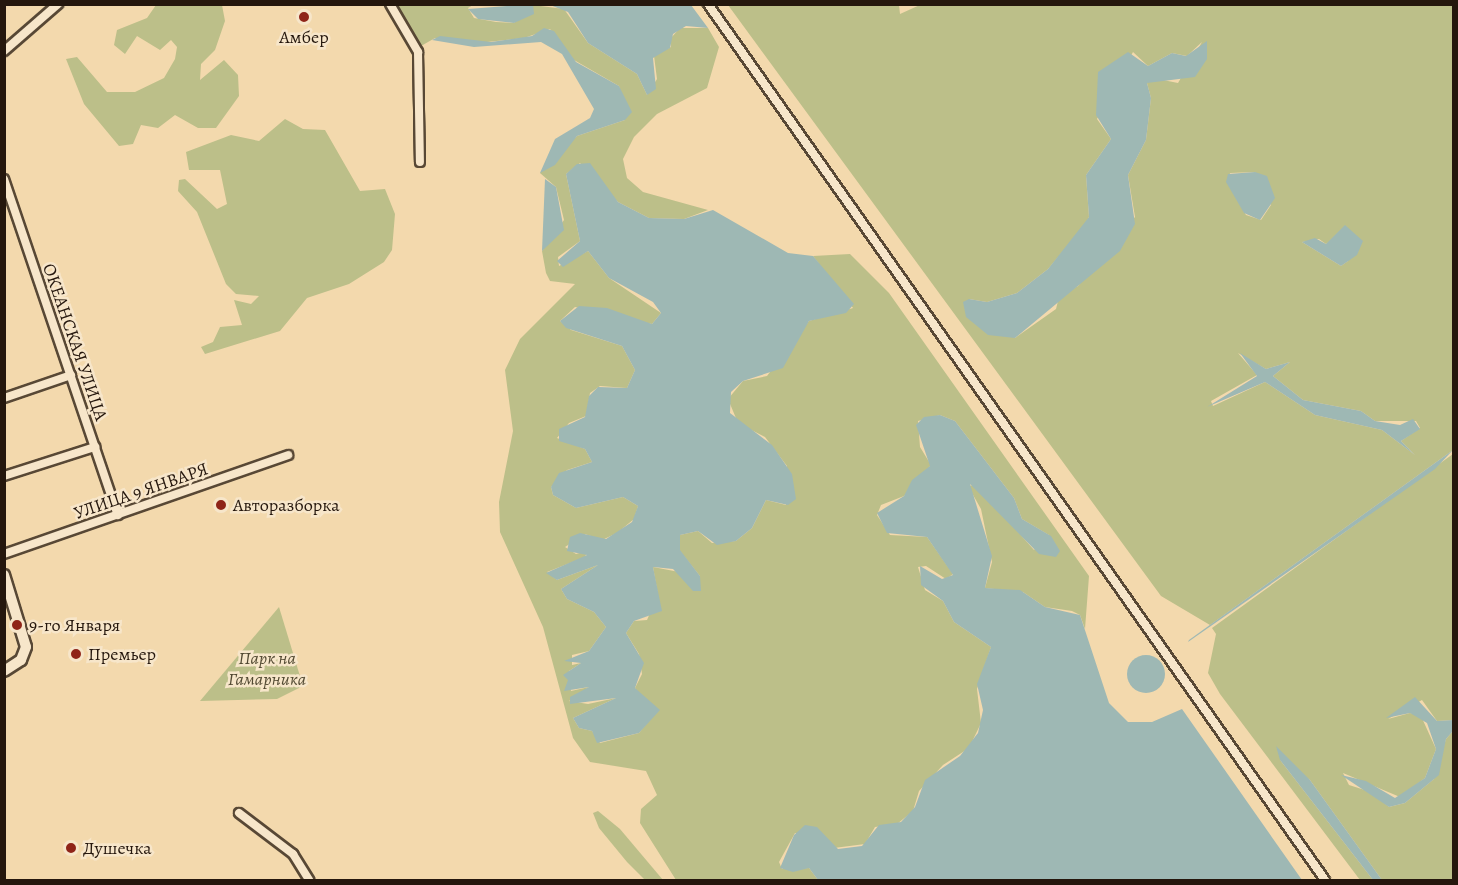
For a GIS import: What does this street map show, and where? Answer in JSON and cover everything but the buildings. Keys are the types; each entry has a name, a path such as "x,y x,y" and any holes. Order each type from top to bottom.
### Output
{"street":[{"path":"4,51 58,4"},
{"path":"390,4 418,52 420,162"},
{"path":"708,4 1325,880"},
{"name":"ОКЕАНСКАЯ УЛИЦА","path":"4,179 118,515"},
{"path":"4,398 71,375"},
{"path":"4,476 95,447"},
{"name":"УЛИЦА 9 ЯНВАРЯ","path":"4,554 288,455"},
{"path":"4,575 26,648 21,660 4,671"},
{"path":"239,813 285,846 303,864 309,880"}],"green space":[{"path":"922,4 1453,5 1453,450 1210,625 1161,596 728,5 899,5 900,14","holes":["1202,42 1178,83 1153,78 1147,83 1151,98 1146,140 1128,175 1135,217 1078,286 1059,297 1056,309 1015,338 969,299 987,302 1017,293 1048,269 1084,226 1089,217 1086,175 1111,139 1097,119 1133,52 1148,66 1172,53 1187,56","1255,172 1271,205 1261,220 1246,215 1228,184 1230,173","1319,239 1326,244 1332,240 1348,261 1341,266 1302,242","1238,353 1266,369 1290,362 1273,376 1303,400 1361,411 1375,421 1416,421 1420,428 1401,441 1415,455 1382,430 1315,415 1265,382 1213,406 1211,401 1257,375"]},
{"path":"156,5 222,5 225,21 215,50 201,64 200,80 224,60 238,75 239,96 216,128 198,128 175,115 158,128 141,125 133,144 119,146 84,104 66,59 77,57 107,92 135,92 164,78 175,59 177,47 171,40 160,50 137,36 125,54 114,45 117,30 147,18"},
{"path":"394,5 473,5 468,8 474,18 514,23 533,5 564,9 588,43 637,74 647,95 657,79 654,56 671,47 670,39 680,28 708,28 719,47 707,88 657,114 634,137 623,159 627,178 643,192 708,210 684,219 649,218 618,202 580,163 566,174 580,241 558,257 559,266 588,251 609,278 661,313 652,324 575,307 560,321 571,330 622,346 635,370 627,388 600,386 590,393 586,416 569,423 557,438 585,449 592,462 567,470 551,487 553,495 576,508 623,497 638,506 634,519 617,533 602,540 585,534 565,547 576,554 587,551 585,557 547,572 557,580 598,565 561,589 567,599 594,612 606,627 589,651 572,655 572,665 581,663 569,671 571,691 589,687 569,701 588,704 616,698 573,718 579,728 592,731 600,743 639,733 652,717 635,688 642,674 639,654 626,633 634,621 647,620 658,595 653,567 700,576 680,551 680,535 698,531 712,543 736,541 752,528 766,500 786,505 787,466 765,437 738,423 728,399 743,381 767,376 809,321 853,308 813,256 850,254 889,293 1089,576 1085,629 1080,615 1072,611 1045,607 1023,592 985,588 992,562 981,509 968,486 976,485 1034,550 1049,535 1022,519 1014,498 955,421 940,415 918,421 920,447 931,465 904,496 881,505 877,515 890,535 927,537 953,574 946,579 926,566 918,567 925,590 943,601 954,622 991,647 977,689 981,723 969,748 943,765 919,791 913,811 897,824 875,827 865,844 834,848 823,834 795,833 779,862 782,869 809,868 818,880 676,880 640,823 641,809 657,795 646,771 590,762 573,738 543,627 500,532 499,502 513,431 505,370 520,339 575,284 550,281 546,273 542,251 564,220 556,187 540,173 577,136 625,120 619,86 574,60 550,29 524,38 478,43 435,38 421,46"},
{"path":"285,119 303,129 325,130 360,191 385,189 395,214 392,250 384,262 349,284 307,298 280,331 205,354 201,347 213,342 220,327 242,325 234,300 251,304 259,296 236,294 226,284 197,212 178,191 179,180 185,179 217,209 227,204 220,170 189,170 186,152 231,135 259,141"},
{"path":"1453,454 1453,720 1437,721 1422,700 1388,719 1410,713 1421,716 1436,749 1425,778 1400,797 1343,773 1349,785 1371,792 1389,807 1405,803 1434,779 1446,739 1453,731 1453,880 1382,880 1310,780 1280,760 1373,880 1360,880 1220,694 1208,673 1216,634 1212,628"},
{"name":"Парк на Гамарника","path":"279,607 303,686 277,699 200,701"},
{"path":"598,811 620,829 663,880 645,880 627,862 599,828 593,813"}],"water":[{"path":"533,4 534,14 514,23 478,19 468,9"},
{"path":"550,5 691,5 708,28 686,26 673,34 670,48 653,58 656,89 647,95 637,74 588,43 568,12"},
{"path":"544,28 554,31 576,62 619,86 632,112 625,120 577,136 555,165 540,173 555,139 590,118 594,109 562,54 541,42 474,47 432,40 440,36 491,42 532,36"},
{"path":"1207,41 1207,59 1195,77 1147,83 1151,98 1146,140 1128,175 1135,224 1120,251 1015,338 988,335 966,317 963,302 969,299 987,302 1017,293 1048,269 1089,217 1086,175 1111,139 1096,115 1098,72 1128,52 1148,66 1172,53 1186,56"},
{"path":"590,163 618,202 649,218 684,219 713,210 788,253 813,256 854,304 846,313 809,321 783,368 743,381 731,392 730,413 772,445 792,474 796,499 788,505 766,500 752,528 736,541 717,545 698,531 680,535 680,550 700,576 701,591 693,591 673,569 653,567 662,611 634,621 626,633 644,663 635,688 660,710 639,733 597,743 592,731 579,728 573,718 616,698 570,704 570,697 589,687 564,691 568,680 563,675 581,663 564,661 589,651 606,627 594,612 567,599 561,589 598,565 557,580 546,573 587,555 567,551 570,537 580,533 606,539 632,522 638,506 623,497 576,508 553,495 551,487 559,473 592,462 585,449 559,441 559,429 585,417 589,396 598,387 627,388 635,370 622,346 566,328 560,321 579,306 607,308 652,324 661,313 653,302 609,278 588,251 563,267 557,261 580,241 566,174 577,164"},
{"path":"1255,172 1267,176 1275,198 1260,220 1244,213 1226,182 1228,174"},
{"path":"545,179 556,187 564,230 542,251"},
{"path":"1345,225 1363,241 1357,255 1341,266 1302,242 1315,238 1326,244"},
{"path":"1240,353 1266,369 1290,362 1273,376 1303,400 1361,411 1375,421 1400,425 1413,419 1420,429 1401,441 1415,455 1382,430 1315,415 1265,382 1207,407 1257,376"},
{"path":"940,415 955,421 1014,498 1022,519 1051,536 1060,551 1056,557 1039,554 970,484 992,556 985,588 1020,590 1045,607 1080,615 1109,703 1128,722 1152,722 1182,709 1302,880 818,880 809,868 793,872 780,868 794,835 805,825 817,827 838,849 862,846 879,825 901,822 915,807 925,780 960,756 978,733 983,710 977,684 991,647 954,622 943,601 921,585 920,566 942,579 953,575 927,537 887,533 877,513 904,496 912,480 930,466 916,425 924,417"},
{"path":"1453,450 1435,469 1188,642 1189,640"},
{"path":"1146,655 1160,660 1165,674 1160,688 1146,693 1132,688 1127,674 1132,660"},
{"path":"1415,697 1437,721 1453,720 1453,731 1446,739 1439,775 1405,803 1389,807 1341,775 1366,781 1395,798 1425,778 1436,749 1427,723 1410,713 1386,718"},
{"path":"1276,746 1310,780 1382,880 1373,880 1280,760"}],"place":[{"name":"Амбер","path":"304,17"},
{"name":"Авторазборка","path":"221,505"},
{"name":"9-го Января","path":"17,625"},
{"name":"Премьер","path":"76,654"},
{"name":"Душечка","path":"71,848"}]}
